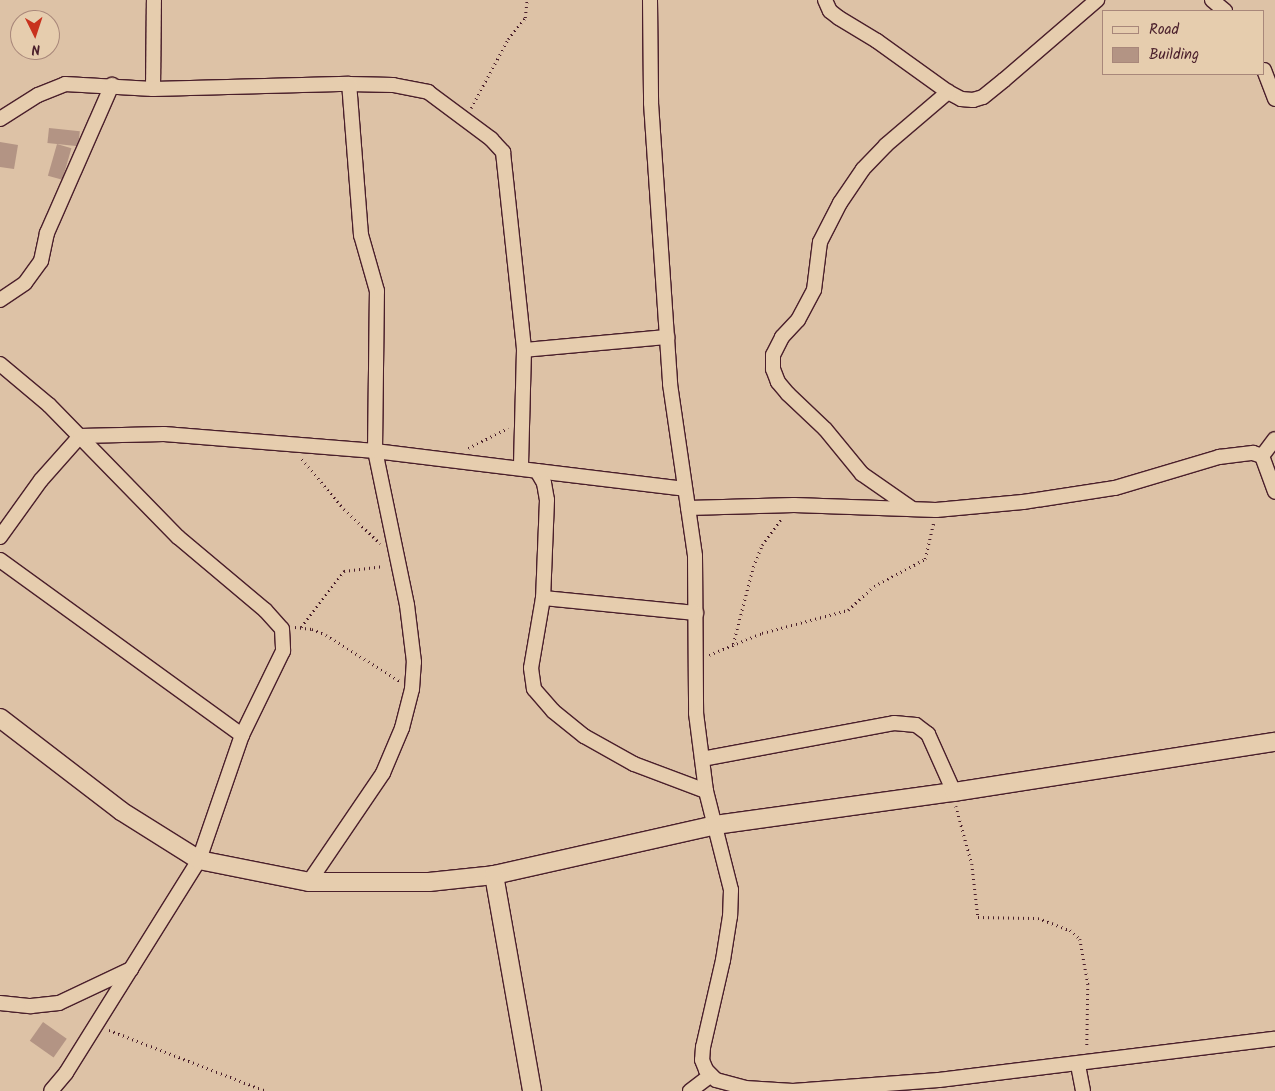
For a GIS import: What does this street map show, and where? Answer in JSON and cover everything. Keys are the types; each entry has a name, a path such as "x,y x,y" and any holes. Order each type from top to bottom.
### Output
{"street":[{"path":"153,90 154,0"},
{"path":"650,0 651,103 673,421 695,556 696,613 694,662 702,759 706,791 731,890 730,916 703,1047 702,1060 710,1076 746,1088 793,1091 939,1080 1082,1064 1161,1051 1275,1039"},
{"path":"825,0 830,11 839,18 877,41 948,92 961,99 983,97 1098,0"},
{"path":"1212,0 1224,10"},
{"path":"1265,73 1275,99"},
{"path":"0,119 38,95 65,84 112,85 153,90 349,84 393,85 428,92 466,119 503,152 524,350 524,418 521,467"},
{"path":"309,882 383,774 402,728 412,689 413,636 375,451 377,291 360,235 349,84"},
{"path":"0,300 25,283 41,261 47,233 112,85"},
{"path":"912,509 862,474 825,429 788,394 778,382 773,369 773,356 782,337 798,320 814,290 820,242 840,203 863,169 886,145 948,92"},
{"path":"524,350 667,337"},
{"path":"0,364 50,405 178,537 265,610 282,629 283,651 242,735 199,860 96,1026 51,1091"},
{"path":"0,537 41,480 80,436 164,434 375,451 521,467 537,471 685,489"},
{"path":"1262,456 1275,439"},
{"path":"688,508 794,505 936,510 1070,496 1115,488 1218,457 1253,452 1262,456 1275,492"},
{"path":"537,471 544,483 547,500 543,598 531,668 534,689 553,711 584,736 634,764 706,791"},
{"path":"0,560 242,735"},
{"path":"543,598 696,613"},
{"path":"0,718 121,811 199,860 309,882 429,882 494,875 714,825 954,792 1275,742"},
{"path":"702,759 894,723 916,726 928,734 954,792"},
{"path":"494,875 532,1091"},
{"path":"0,1003 16,1005 59,1002 132,969"},
{"path":"0,993 16,1005"},
{"path":"1082,1064 1083,1091"},
{"path":"690,1091 710,1076"}],"path":[{"path":"466,119 508,39 525,18 527,0"},
{"path":"466,449 524,418"},
{"path":"289,444 344,509 397,563"},
{"path":"733,644 753,567 774,527 794,505"},
{"path":"694,662 733,644 848,610 874,586 918,564 928,552 936,510"},
{"path":"301,627 344,571 397,563"},
{"path":"282,629 301,627 326,635 412,689"},
{"path":"954,792 972,864 978,918 1038,918 1070,930 1080,940 1088,984 1082,1064"},
{"path":"96,1026 266,1091"}],"building":[{"path":"49,128 80,131 78,146 47,143"},
{"path":"0,142 18,145 14,169 0,167"},
{"path":"57,144 71,148 62,180 48,176"},
{"path":"43,1022 67,1039 54,1057 30,1041"}]}
